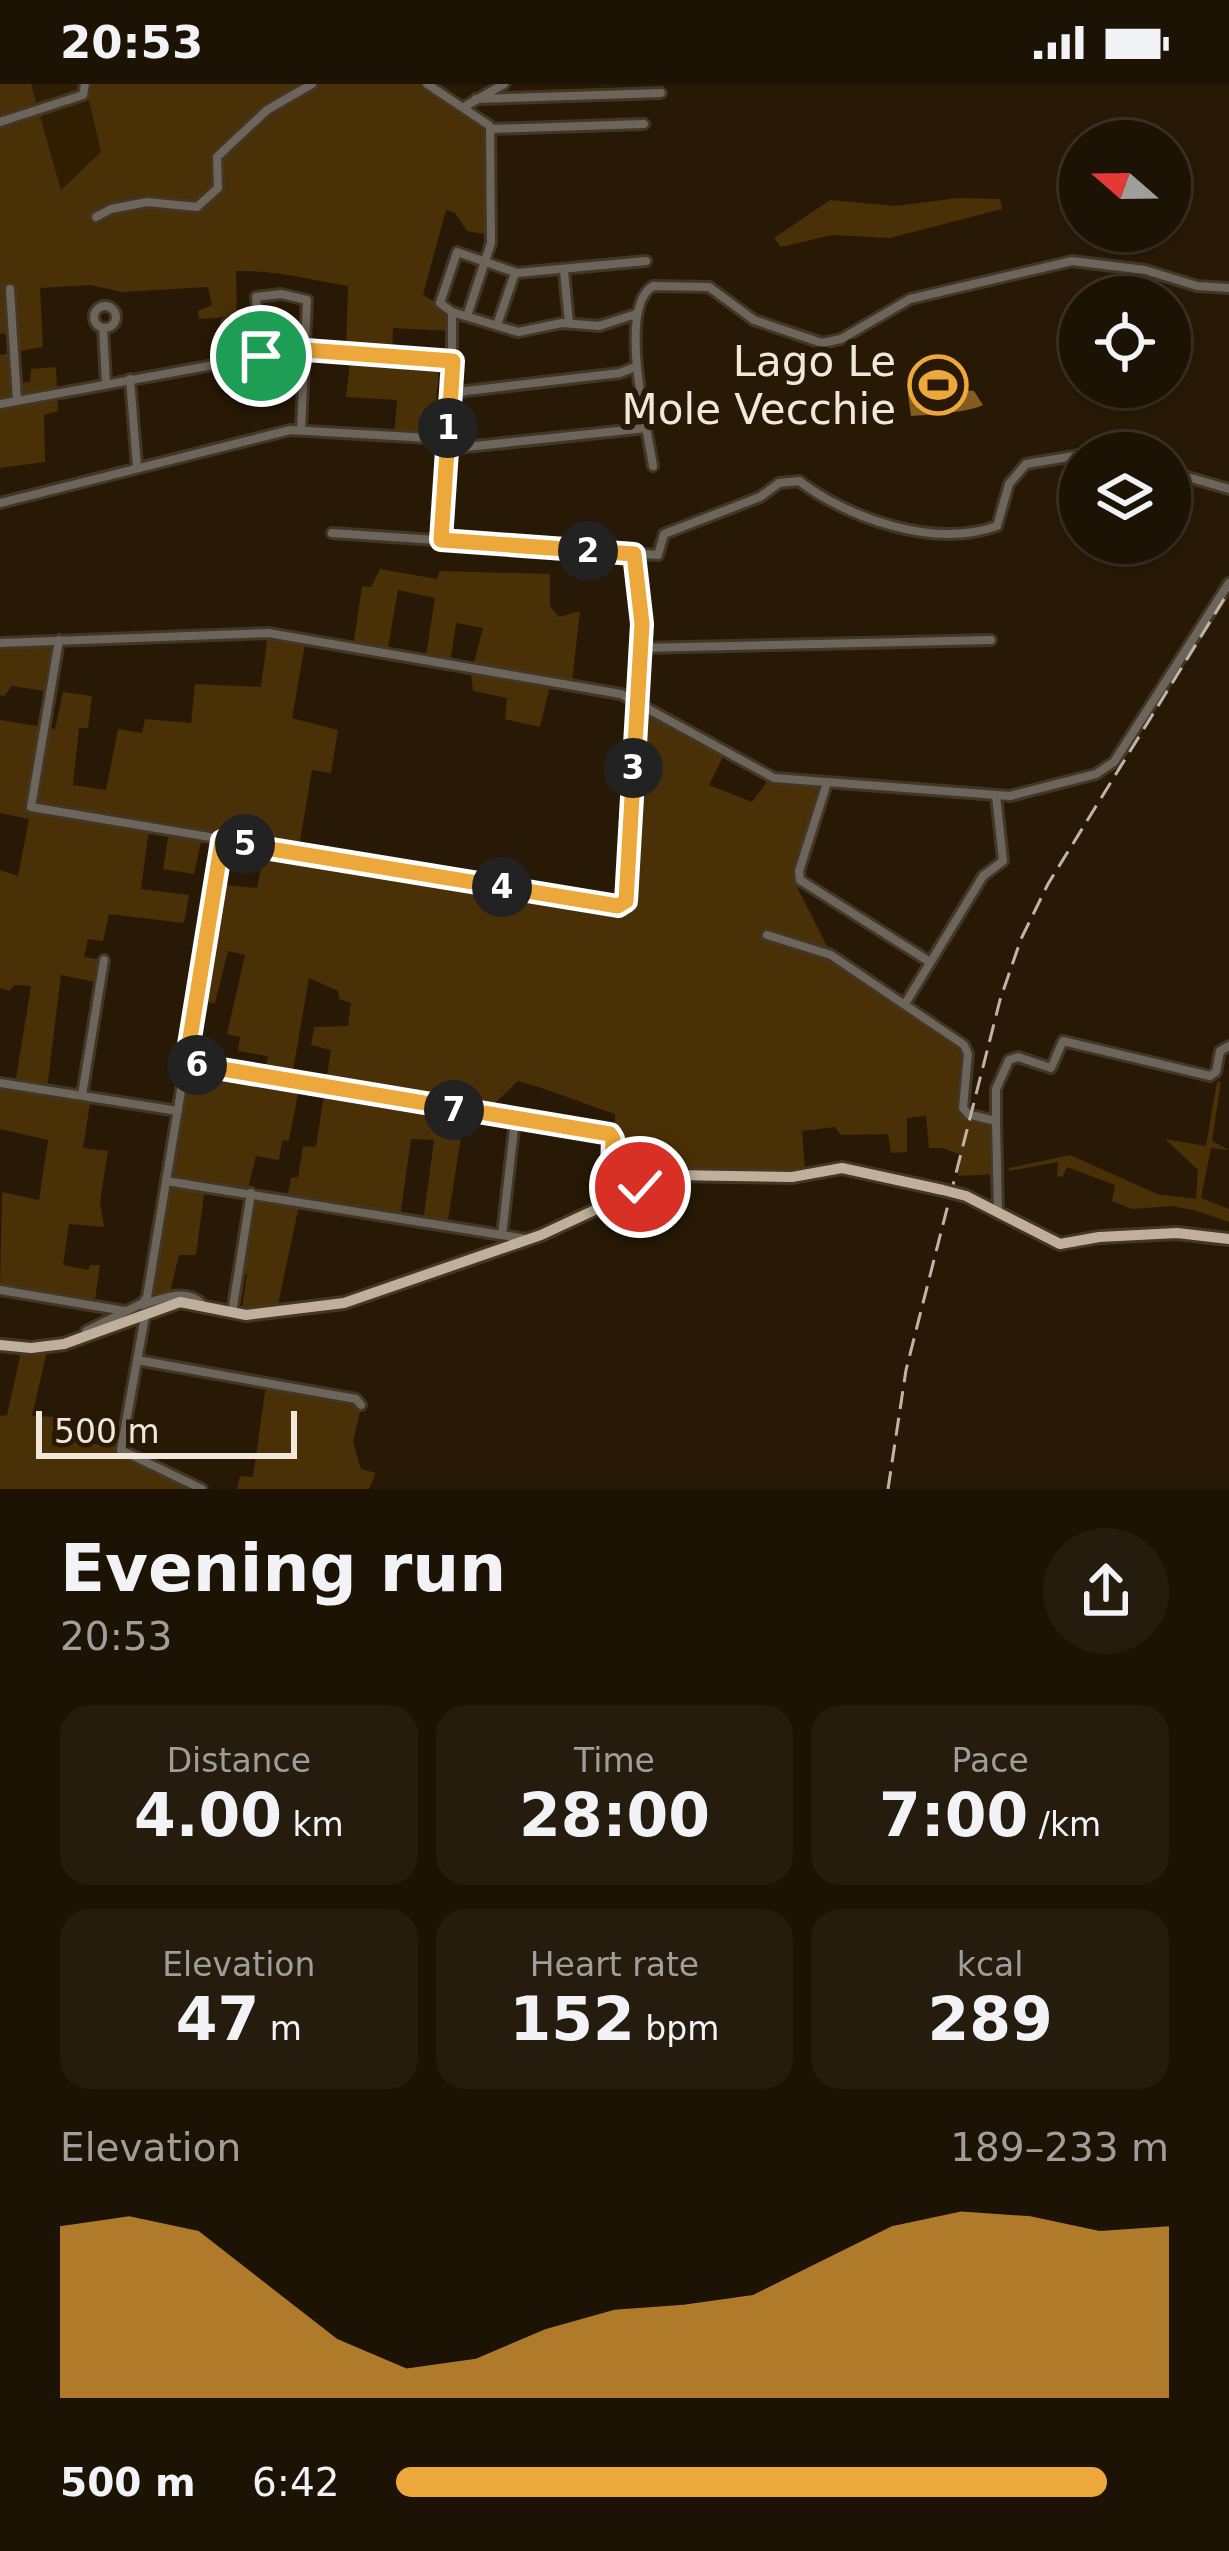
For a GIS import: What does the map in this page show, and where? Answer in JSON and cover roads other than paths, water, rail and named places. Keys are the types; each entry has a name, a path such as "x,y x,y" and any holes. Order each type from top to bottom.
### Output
{"main road":[{"path":"0,1345 64,1344 173,1304 264,1315 346,1303 530,1240 676,1174 792,1177 842,1168 984,1204 1060,1244 1177,1233 1229,1239"}],"street":[{"path":"0,122 83,95 85,84"},
{"path":"96,217 152,201 197,207 218,188 214,164 218,155 273,106 312,84"},
{"path":"427,84 488,122 490,129 491,243 467,316"},
{"path":"464,107 505,84"},
{"path":"476,99 661,92"},
{"path":"490,129 644,124"},
{"path":"637,314 599,326 568,323 518,332 452,313 440,303 457,252 515,273 646,262"},
{"path":"652,466 635,368 637,314 649,287 698,284 715,290 753,320 822,343 842,339 910,299 1072,261 1229,288"},
{"path":"564,271 568,323"},
{"path":"497,325 515,273"},
{"path":"10,289 17,400"},
{"path":"261,356 256,297 281,294 307,300 302,429"},
{"path":"441,540 452,396 452,313"},
{"path":"227,324 231,361"},
{"path":"103,328 106,383"},
{"path":"0,404 306,350 453,361"},
{"path":"452,396 620,374 635,368"},
{"path":"130,379 137,467"},
{"path":"447,449 647,428"},
{"path":"0,502 302,429 429,438 446,433"},
{"path":"332,533 660,554 664,534 762,496 778,484 798,482 813,493 903,529 958,532 997,526 1009,485 1024,465 1059,459"},
{"path":"1191,478 1229,489"},
{"path":"59,640 31,807 618,906 626,901 642,620 634,554"},
{"path":"0,643 268,633 621,694 766,777 1014,795 1094,775 1112,764 1229,583"},
{"path":"640,648 991,640"},
{"path":"827,783 800,880 930,962"},
{"path":"905,1004 982,878 1003,859 996,795"},
{"path":"0,1290 131,1310 148,1296 222,841"},
{"path":"766,935 831,955 967,1047 963,1108 972,1116 996,1121"},
{"path":"82,1095 104,960"},
{"path":"998,1212 996,1089 1009,1060 1018,1057 1051,1068 1064,1041 1208,1076 1215,1073 1220,1051 1229,1046"},
{"path":"186,1063 612,1135 611,1203"},
{"path":"0,1083 178,1111"},
{"path":"502,1235 515,1120"},
{"path":"166,1180 530,1240"},
{"path":"232,1313 251,1193"},
{"path":"64,1344 131,1310 176,1295 196,1298 202,1304"},
{"path":"173,1304 143,1318 122,1451 202,1489"},
{"path":"136,1360 356,1399 361,1405"}],"railway":[{"path":"888,1489 906,1370 1000,1000 1021,939 1048,884 1229,591"}],"place":[{"name":"Lago Le Mole Vecchie","path":"938,385"}]}
